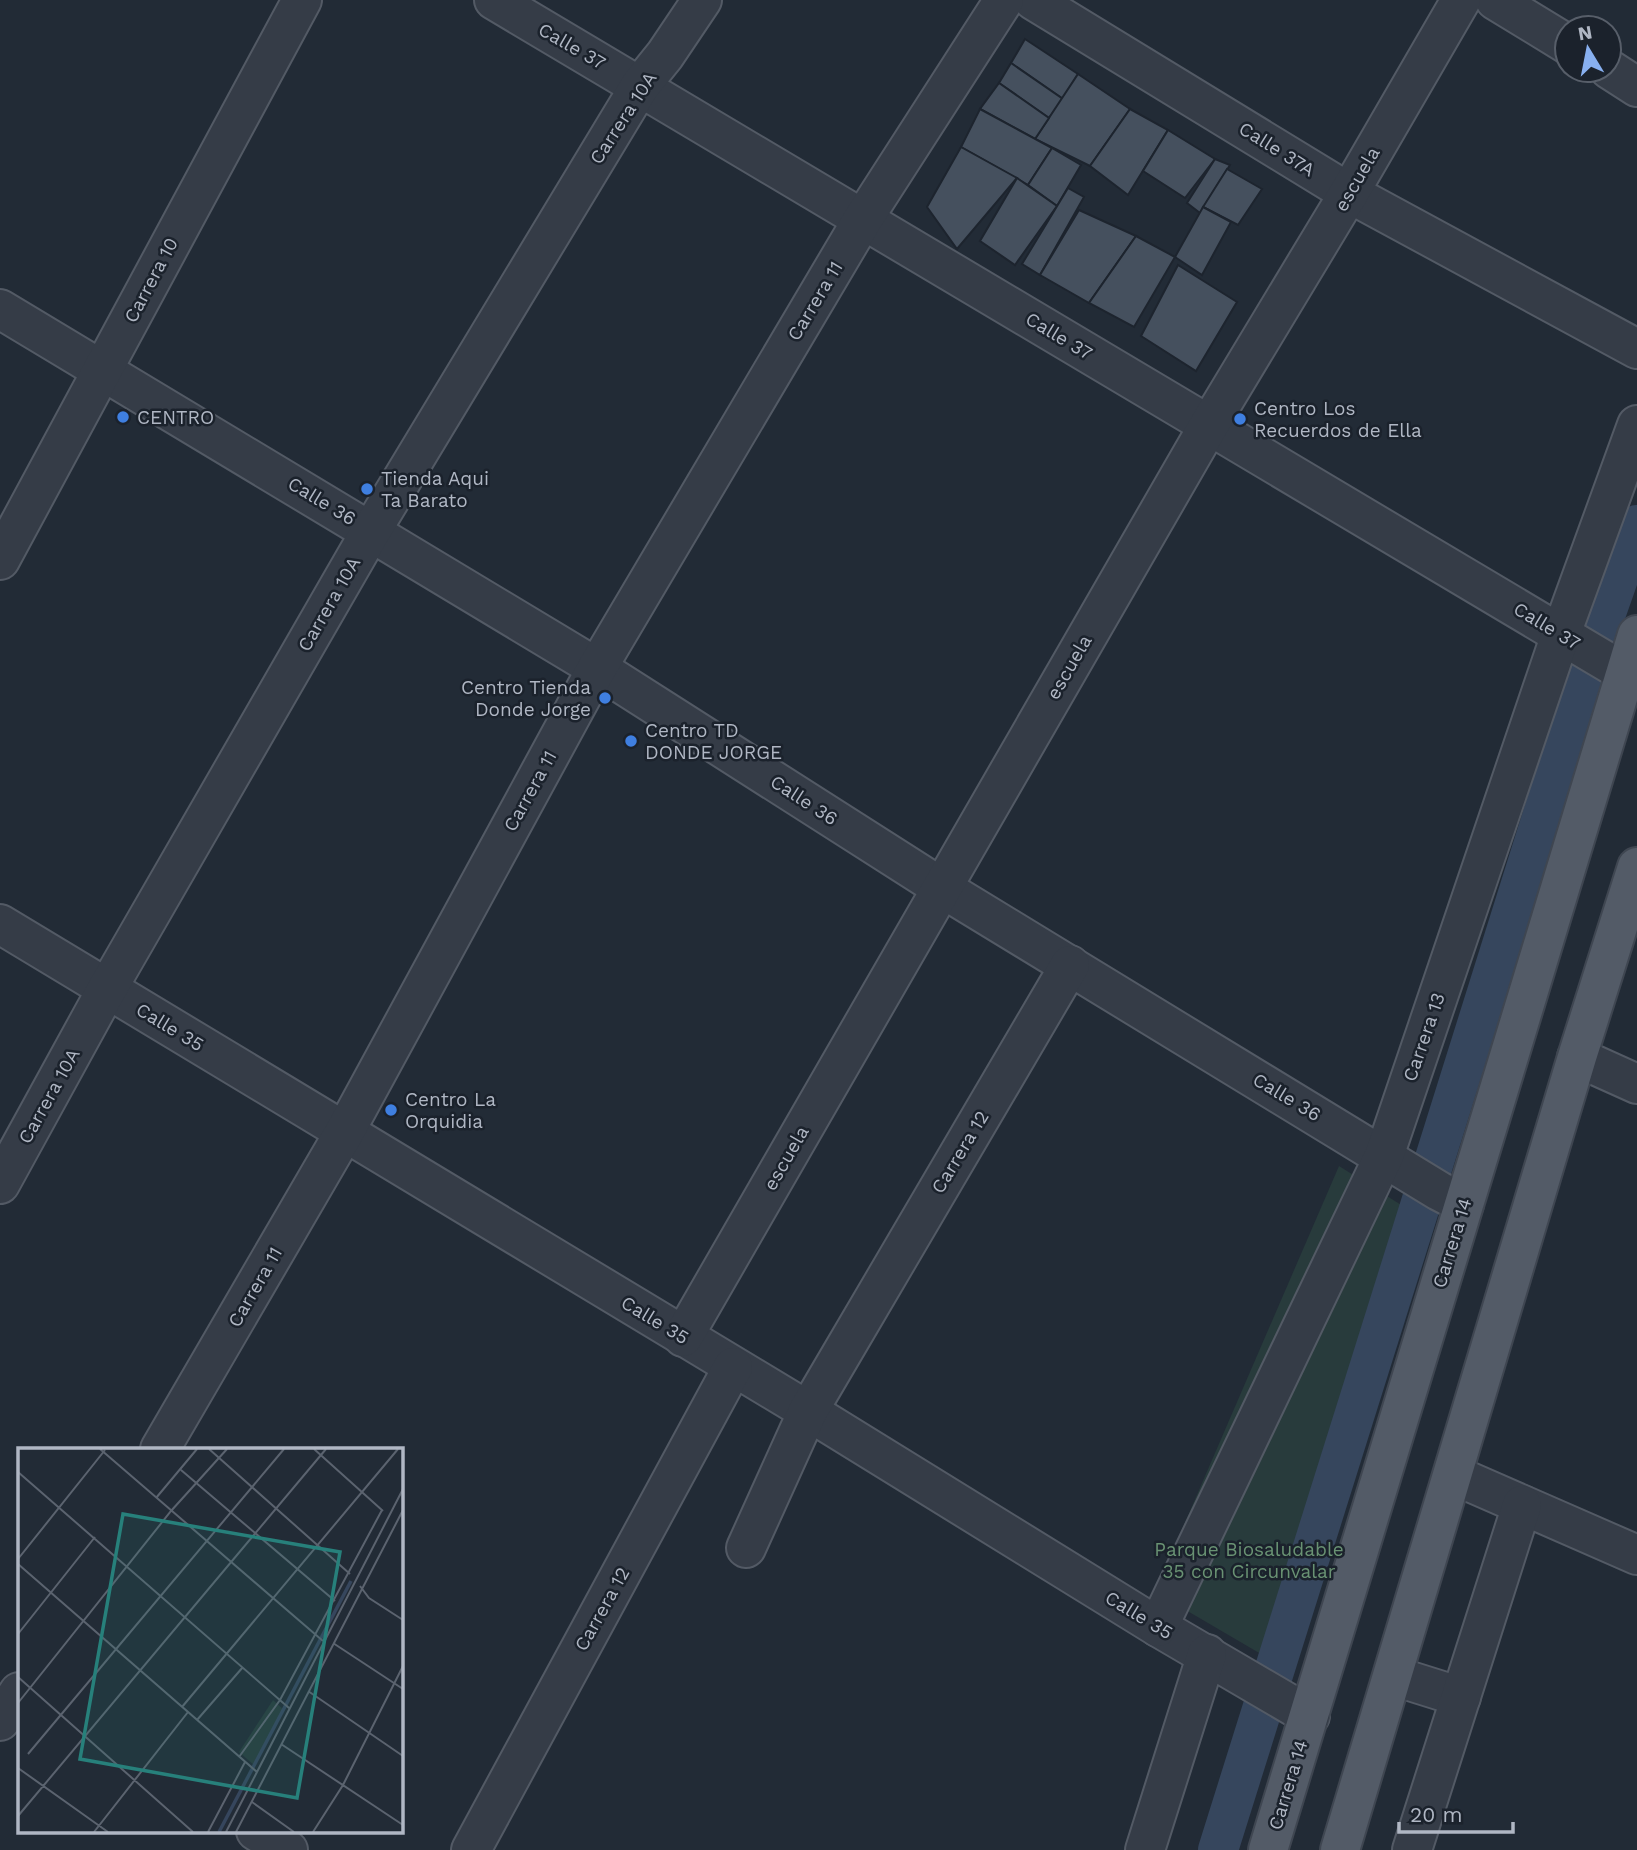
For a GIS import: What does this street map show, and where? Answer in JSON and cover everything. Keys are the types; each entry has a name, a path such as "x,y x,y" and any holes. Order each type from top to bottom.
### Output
{"main road":[{"name":"Carrera 14","path":"1268,1850 1296,1708 1451,1197 1614,666 1637,635"},
{"path":"1340,1850 1577,1057 1637,867"}],"street":[{"name":"Carrera 10","path":"0,560 302,0"},
{"name":"Calle 37","path":"494,0 1614,666"},
{"name":"Carrera 10A","path":"0,1184 107,989 371,531 640,86 665,55 702,0"},
{"name":"Carrera 11","path":"161,1448 344,1133 597,668 863,219 1004,0"},
{"name":"Calle 37A","path":"1033,0 1349,193 1637,349"},
{"name":"escuela","path":"683,1337 1209,425 1461,0"},
{"path":"1495,0 1553,35"},
{"name":"Calle 36","path":"0,309 597,668 942,888 1451,1197"},
{"name":"Carrera 13","path":"1158,1627 1388,1159 1637,425"},
{"name":"Calle 35","path":"0,924 808,1411 1158,1627 1296,1708"},
{"name":"Carrera 12","path":"746,1548 808,1411 1070,965"},
{"path":"1577,1057 1637,1084"},
{"name":"Carrera 12","path":"471,1850 733,1367"},
{"path":"1454,1475 1637,1555"},
{"path":"1412,1850 1522,1504"},
{"path":"1145,1850 1222,1663"},
{"path":"0,1676 18,1689"},
{"path":"1394,1676 1461,1697"},
{"path":"0,1721 18,1692"},
{"path":"258,1832 288,1850"}],"green space":[{"name":"Parque Biosaludable 35 con Circunvalar","path":"1339,1166 1430,1223 1290,1671 1155,1592"}],"building":[{"path":"1025,39 1078,74 1063,99 1011,63"},
{"path":"1011,63 1063,99 1049,118 999,83"},
{"path":"1078,74 1130,109 1090,166 1035,139"},
{"path":"999,83 1049,118 1035,139 980,109"},
{"path":"980,109 1052,148 1028,185 961,147"},
{"path":"1130,109 1168,130 1128,195 1090,166"},
{"path":"1168,130 1215,159 1185,198 1143,171"},
{"path":"961,147 1017,178 957,249 927,207"},
{"path":"1052,148 1081,165 1057,206 1028,185"},
{"path":"1215,159 1230,165 1200,213 1187,203"},
{"path":"1227,169 1262,189 1238,225 1203,207"},
{"path":"1017,178 1057,206 1015,265 980,241"},
{"path":"1068,188 1084,197 1040,275 1022,264"},
{"path":"1203,207 1231,222 1202,275 1175,257"},
{"path":"1079,210 1136,236 1089,303 1040,275"},
{"path":"1136,236 1175,257 1134,327 1089,303"},
{"path":"1178,265 1237,302 1196,371 1141,336"}],"waterway":[{"path":"1218,1850 1607,610 1637,525"}],"place":[{"name":"CENTRO","path":"123,417"},
{"name":"Centro Los Recuerdos de Ella","path":"1240,419"},
{"name":"Tienda Aqui Ta Barato","path":"367,489"},
{"name":"Centro Tienda Donde Jorge","path":"605,698"},
{"name":"Centro TD DONDE JORGE","path":"631,741"},
{"name":"Centro La Orquidia","path":"391,1110"}]}
